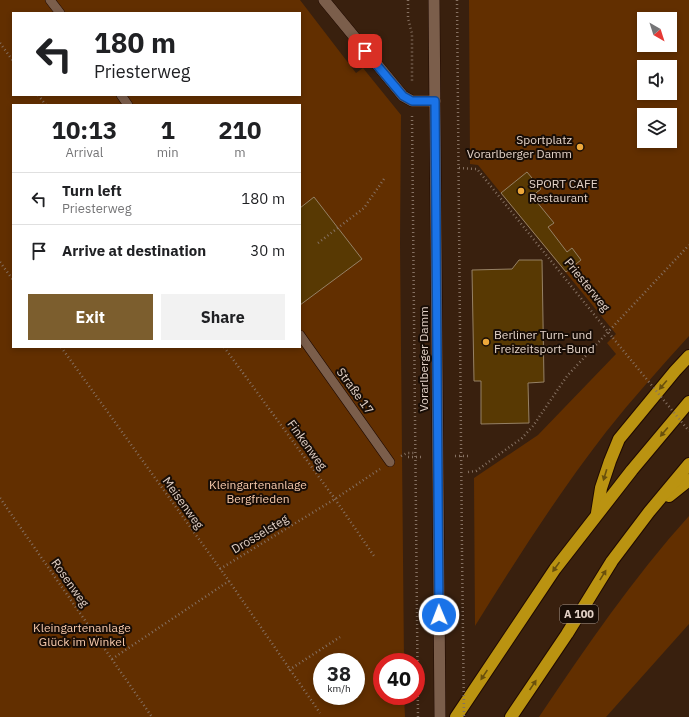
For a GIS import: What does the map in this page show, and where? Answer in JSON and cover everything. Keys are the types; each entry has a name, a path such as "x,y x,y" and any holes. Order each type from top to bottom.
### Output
{"highway":[{"path":"597,514 601,488 619,439 689,356"},
{"path":"456,717 555,569 632,470 689,402"},
{"name":"A 100","path":"511,717 567,634 612,561 649,512 689,464"},
{"path":"649,512 689,480"}],"street":[{"path":"324,0 403,96 412,101 435,101"},
{"name":"Vorarlberger Damm","path":"434,0 440,717"}],"lane":[{"path":"50,0 59,12"},
{"name":"Straße 17","path":"301,336 394,459"}],"path":[{"path":"408,0 408,18 412,34"},
{"path":"457,0 464,717"},
{"path":"0,43 12,60"},
{"path":"39,96 45,104"},
{"path":"452,101 459,100"},
{"path":"412,135 418,717"},
{"name":"Priesterweg","path":"459,168 477,169 689,431"},
{"path":"318,243 364,208 384,179"},
{"path":"468,472 476,471 522,438 533,426 567,376 689,245"},
{"path":"0,262 12,279"},
{"name":"Meisenweg","path":"62,348 229,581 289,670 320,712"},
{"name":"Finkenweg","path":"225,348 335,499 374,556"},
{"path":"394,459 408,453 416,453"},
{"path":"455,456 468,456"},
{"path":"408,457 421,457"},
{"name":"Drosselsteg","path":"220,569 335,499 394,459"},
{"name":"Rosenweg","path":"0,498 152,717"},
{"path":"112,659 229,581"},
{"path":"289,670 340,637"}],"green space":[{"name":"Kleingartenanlage Bergfrieden","path":"0,0 300,0 356,73 363,68 401,115 400,243 404,653 373,653 373,705 404,705 405,717 0,717"},
{"name":"Sportplatz Vorarlberger Damm","path":"469,0 689,0 689,336 626,408 588,455 538,528 475,626 474,478 538,435 616,354 607,343 616,334 478,165 470,164"},
{"path":"689,516 689,624 606,717 539,717 629,588"}],"building":[{"path":"527,172 541,189 532,196 554,223 548,227 567,252 572,248 581,260 566,272 501,193"},
{"path":"314,197 362,259 301,304 301,207"},
{"path":"519,260 542,260 544,382 528,383 529,423 481,424 481,381 474,381 472,270 512,269"}],"place":[{"name":"Sportplatz Vorarlberger Damm","path":"580,147"},
{"name":"SPORT CAFE Restaurant","path":"521,191"},
{"name":"Berliner Turn- und Freizeitsport-Bund","path":"486,342"}],"route":[{"path":"365,51 403,96 412,101 435,101 439,615"}],"park label":[{"name":"Kleingartenanlage Glück im Winkel","path":"82,635"}]}
